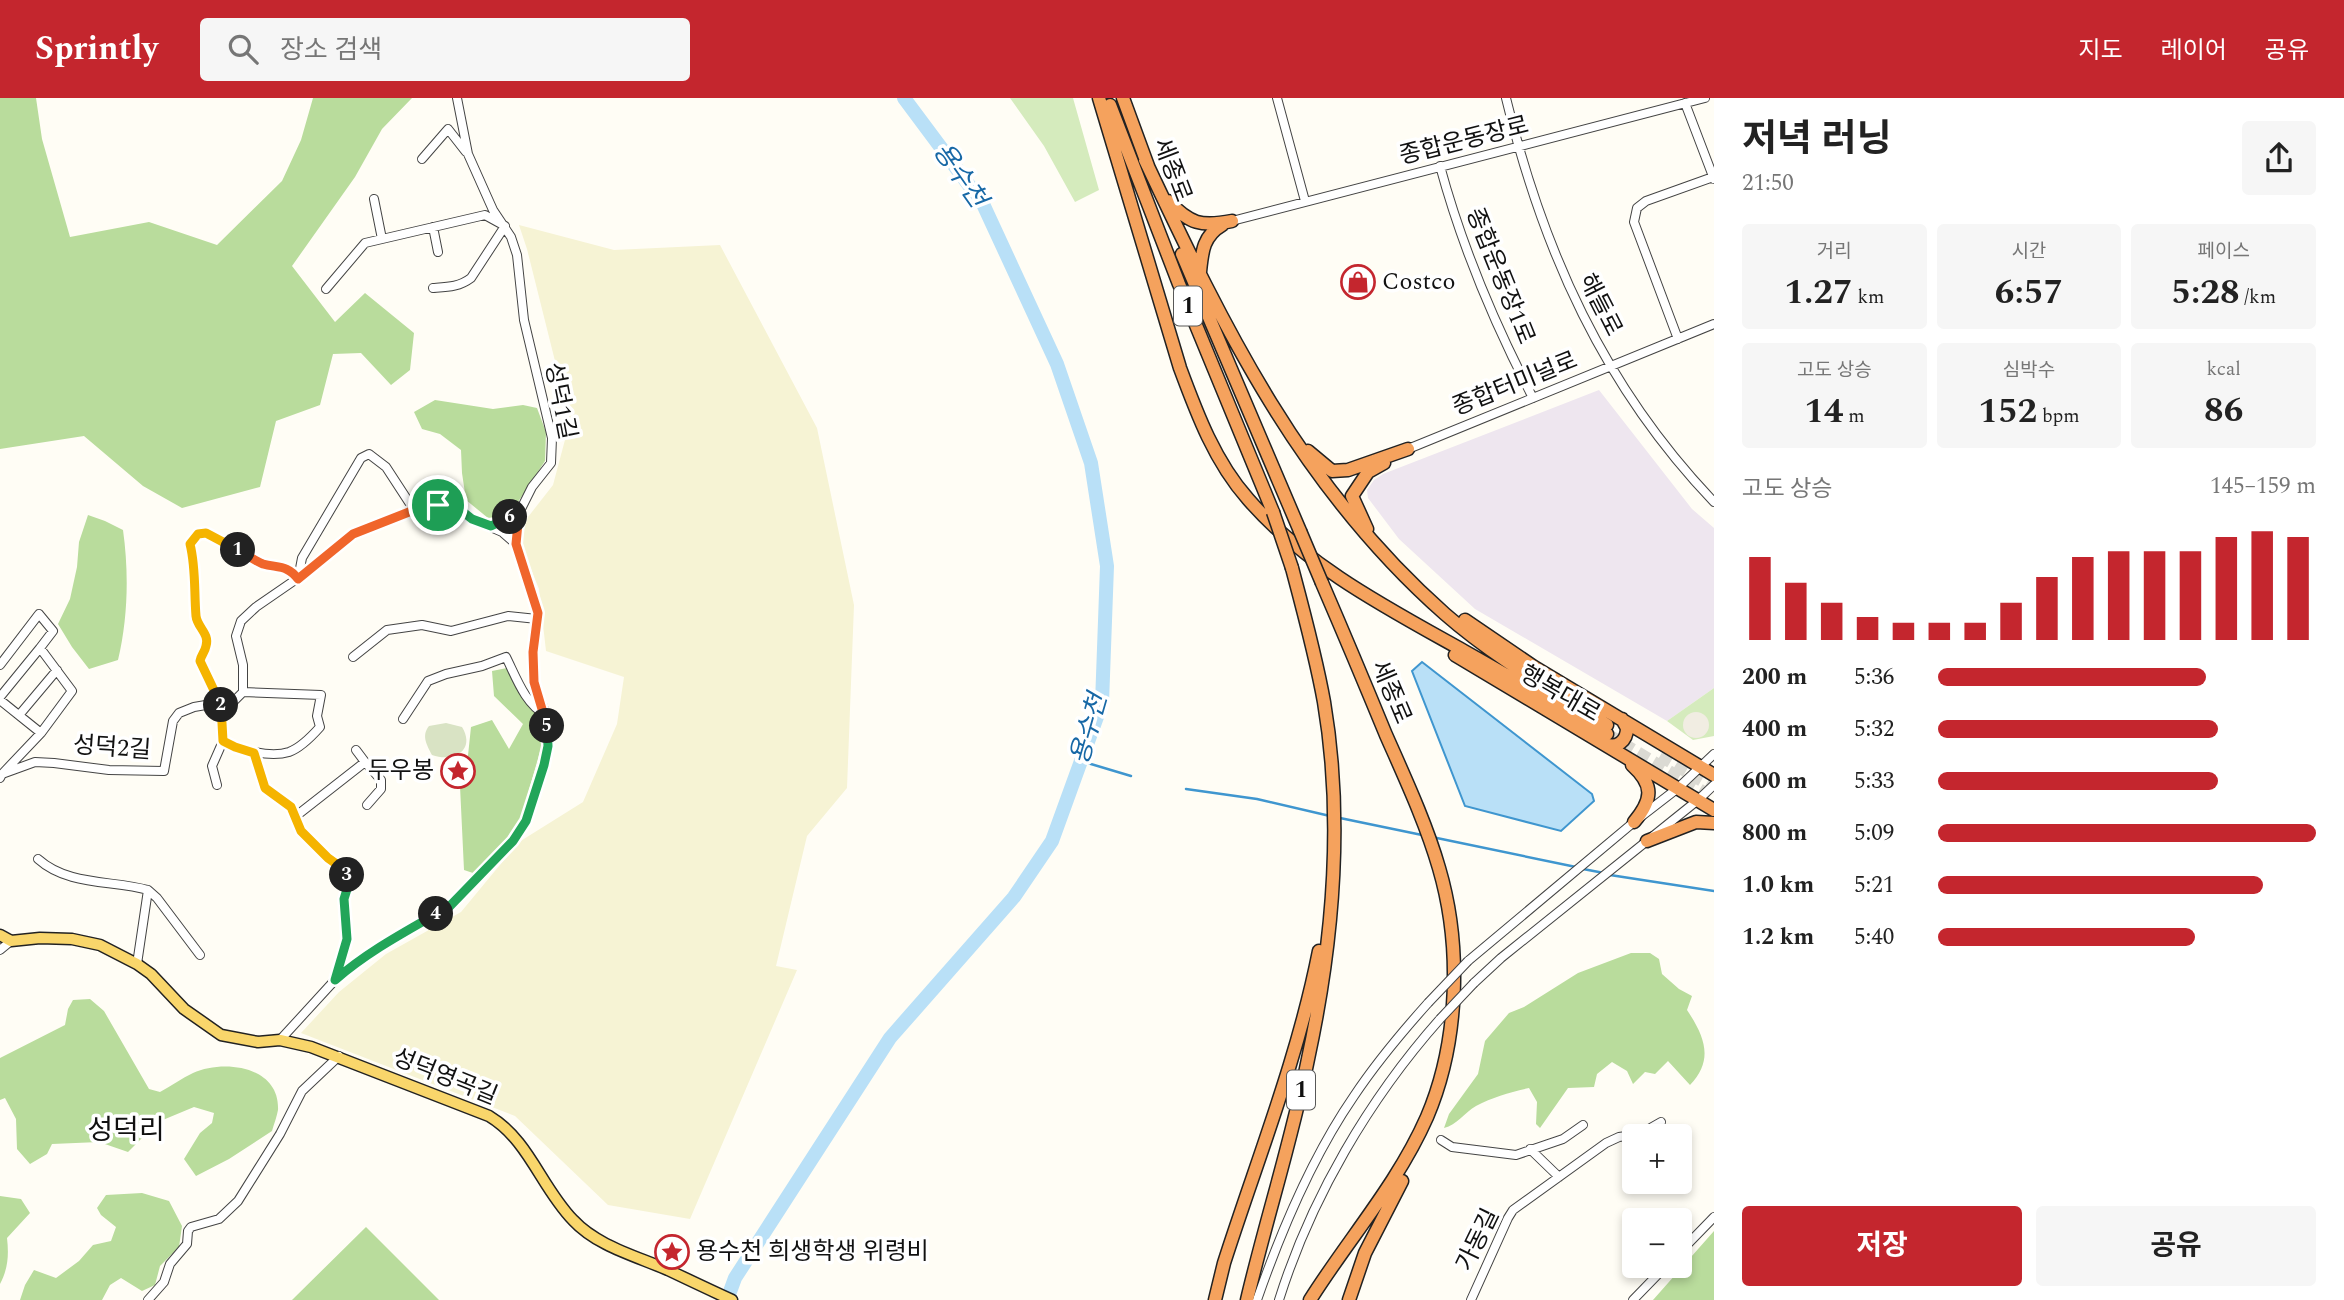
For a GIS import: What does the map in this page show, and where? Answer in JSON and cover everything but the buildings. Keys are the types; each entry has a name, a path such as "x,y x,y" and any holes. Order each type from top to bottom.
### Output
{"highway":[{"path":"1100,98 1180,368 1205,432 1246,497 1298,549 1328,571 1389,609 1611,734 1646,782 1650,793 1644,810 1634,822"},
{"name":"세종로","path":"1108,98 1179,285 1273,512 1292,568 1315,656 1324,704 1333,792 1334,847 1326,953 1308,1061 1247,1300"},
{"name":"세종로","path":"1123,98 1184,259 1418,812 1438,867 1451,936 1453,1022 1449,1045 1428,1115 1397,1175 1310,1300"},
{"path":"1145,160 1231,335 1284,424 1318,476 1379,550"},
{"path":"1161,193 1178,211 1197,225 1232,221"},
{"path":"1200,272 1205,242 1218,227 1232,221"},
{"path":"1284,424 1315,459 1332,471 1348,470 1408,449"},
{"path":"1379,550 1352,496 1368,472 1408,449"},
{"name":"행복대로","path":"1379,550 1413,584 1534,667 1678,788 1714,810"},
{"name":"행복대로","path":"1611,734 1700,766 1714,775"},
{"path":"1647,841 1696,822 1714,822"},
{"path":"1215,1300 1228,1251 1309,1003 1332,875"},
{"path":"1349,1300 1364,1252 1413,1158 1423,1136 1428,1115"}],"main road":[{"name":"성덕영곡길","path":"5,938 72,939 100,945 136,964 165,987 184,1009 221,1035 258,1042 280,1040 340,1056 489,1115 505,1126 529,1154 571,1219 584,1231 732,1300"}],"street":[{"name":"성덕1길","path":"280,1040 352,965 393,938 449,907 513,841 526,821 544,765 548,739 546,715 534,682 533,652 538,613 516,544 519,513 532,487 551,463 552,438 524,320 517,255 511,237 493,210 468,154 457,98"},
{"path":"1277,98 1305,201"},
{"name":"해들로","path":"1506,98 1518,147 1547,238 1564,278 1609,366 1670,452 1714,502"},
{"name":"종합운동장로","path":"1232,221 1705,98"},
{"path":"1678,339 1634,222 1637,208 1646,201 1713,178 1685,103"},
{"path":"422,159 448,129 468,154"},
{"name":"종합운동장1로","path":"1440,166 1494,321 1533,398"},
{"path":"374,199 382,239"},
{"path":"326,289 365,243 485,215 505,226 471,278 454,287 433,288"},
{"path":"433,227 438,252"},
{"name":"종합터미널로","path":"1408,449 1714,324"},
{"path":"298,579 302,558 361,458 369,454 386,467 414,510"},
{"path":"223,741 254,753 289,752 320,727 317,716 321,695 243,692 243,665 236,636 241,621 265,600 298,579 353,534 414,510 453,504 472,519 491,526 516,544"},
{"path":"491,526 519,513"},
{"path":"216,785 212,766 223,741 221,702 200,661 206,646 206,635 196,620 194,558 190,544 198,534 206,533 264,564 293,572 298,579"},
{"path":"0,665 39,614 53,631 0,699 41,733"},
{"path":"354,657 387,630 422,625 451,631 508,617 537,619"},
{"path":"1,775 41,733 72,691 40,648"},
{"path":"403,719 428,681 506,657 527,697 537,710 546,715"},
{"path":"20,714 57,670"},
{"name":"성덕2길","path":"1,775 35,762 109,770 164,771 173,720 179,713 194,707 234,700 243,692"},
{"path":"356,750 381,780 381,789 367,805"},
{"name":"성덕1길","path":"254,753 265,788 291,807 301,831 348,876 344,899 347,939 335,980"},
{"path":"1256,1300 1295,1203 1353,1097 1408,1026 1468,961 1678,788 1714,754"},
{"path":"296,816 365,762"},
{"path":"1279,1300 1312,1214 1370,1110 1423,1039 1474,983 1501,958 1714,785"},
{"path":"38,859 59,874 85,880 128,884 149,890 200,955"},
{"path":"136,964 149,890"},
{"path":"0,950 5,938"},
{"path":"148,1300 164,1282 170,1264 187,1244 191,1227 219,1219 238,1201 281,1134 302,1091 340,1056"},
{"name":"가동길","path":"1471,1300 1513,1210 1606,1143 1619,1137 1640,1134 1661,1122"},
{"path":"1441,1140 1452,1147 1516,1155 1563,1139 1584,1125"},
{"path":"1530,1149 1559,1177"},
{"path":"1692,1240 1714,1217"},
{"path":"1633,1300 1654,1278"}],"shaded area":[{"path":"519,225 614,250 720,245 817,428 854,605 847,788 807,836 776,966 797,970 690,1219 608,1205 515,1116 301,1033 339,992 386,954 461,912 519,842 583,802 617,724 624,677 546,651 539,589 520,542 528,517 553,485 570,421"},
{"path":"1599,390 1692,509 1714,528 1714,688 1667,721 1475,609 1399,539 1368,498 1367,490 1374,480 1383,474"},
{"path":"1696,712 1705,716 1709,725 1705,734 1696,738 1687,734 1683,725 1687,716"}],"green space":[{"path":"0,98 36,98 42,139 70,237 149,222 217,245 282,181 301,140 313,98 412,98 382,129 355,177 292,266 335,322 365,293 414,333 410,370 391,385 361,353 333,354 320,405 276,421 260,487 182,508 143,486 84,436 0,449"},
{"path":"1010,98 1073,98 1099,190 1075,202 1044,146"},
{"path":"435,400 493,409 523,405 537,408 546,432 545,461 516,505 502,516 488,518 466,500 461,450 440,434 422,429 414,412"},
{"path":"88,515 123,530 127,579 126,612 118,660 89,669 58,624 70,599 79,542"},
{"path":"507,668 518,687 541,715 543,741 521,818 505,841 473,873 464,870 460,786 467,765 471,727 492,720 509,749 523,724 494,696 492,671"},
{"path":"1714,688 1714,736 1693,740 1667,721"},
{"path":"446,723 462,727 466,735 464,748 455,756 432,755 425,733 429,726"},
{"path":"1631,953 1650,953 1659,959 1662,974 1692,996 1687,1010 1702,1039 1704,1057 1698,1076 1690,1085 1668,1061 1655,1074 1645,1072 1633,1084 1627,1071 1612,1062 1597,1074 1594,1087 1568,1088 1540,1128 1536,1124 1537,1102 1529,1088 1482,1103 1444,1128 1449,1114 1478,1074 1485,1041 1509,1013 1524,1007 1578,973"},
{"path":"90,999 104,1011 149,1089 160,1092 189,1075 220,1067 234,1067 260,1075 270,1084 276,1095 278,1110 272,1131 229,1159 196,1176 184,1159 200,1133 212,1123 214,1113 194,1107 158,1122 128,1152 99,1142 52,1144 47,1154 30,1164 17,1149 16,1119 5,1098 0,1100 0,1058 65,1025 73,1000"},
{"path":"142,1193 169,1201 182,1226 179,1247 160,1266 155,1285 142,1291 121,1278 110,1285 102,1300 20,1300 34,1270 56,1278 79,1261 93,1245 111,1241 116,1227 101,1215 97,1208 106,1195"},
{"path":"0,1196 21,1199 30,1213 7,1238 7,1262 0,1284"},
{"path":"366,1227 439,1300 292,1300"},
{"path":"1714,1231 1714,1300 1653,1300 1672,1278 1692,1278 1692,1256"}],"water":[{"path":"1422,662 1592,794 1594,801 1561,831 1465,806 1412,671"}],"waterway":[{"name":"용수천","path":"727,1300 735,1278 890,1038 1014,897 1052,841 1102,703 1107,566 1091,463 1057,364 983,204 904,98"},
{"path":"1081,761 1131,776"},
{"path":"1186,789 1257,799 1330,816"},
{"path":"1340,818 1422,835"},
{"path":"1432,837 1576,867"},
{"path":"1583,869 1604,873"},
{"path":"1610,875 1714,891"}],"tunnel":[{"path":"1607,734 1714,798"},
{"path":"1660,756 1714,788"}],"place":[{"name":"Costco","path":"1358,282"},
{"name":"두우봉","path":"458,771"},
{"name":"용수천 희생학생 위령비","path":"672,1252"}],"district":[{"name":"성덕리","path":"126,1130"}],"route":[{"path":"453,504 472,519 491,526 519,513 516,544 538,613 533,652 534,682 546,715 548,746 544,765 526,821 513,841 449,907 393,938 352,965 335,980 347,939 344,899 348,876 301,831 291,807 265,788 254,753 223,741 221,702 200,661 206,646 206,635 196,620 194,558 190,544 198,534 206,533 264,564 293,572 298,579 353,534 386,519 438,505 453,504"}]}
